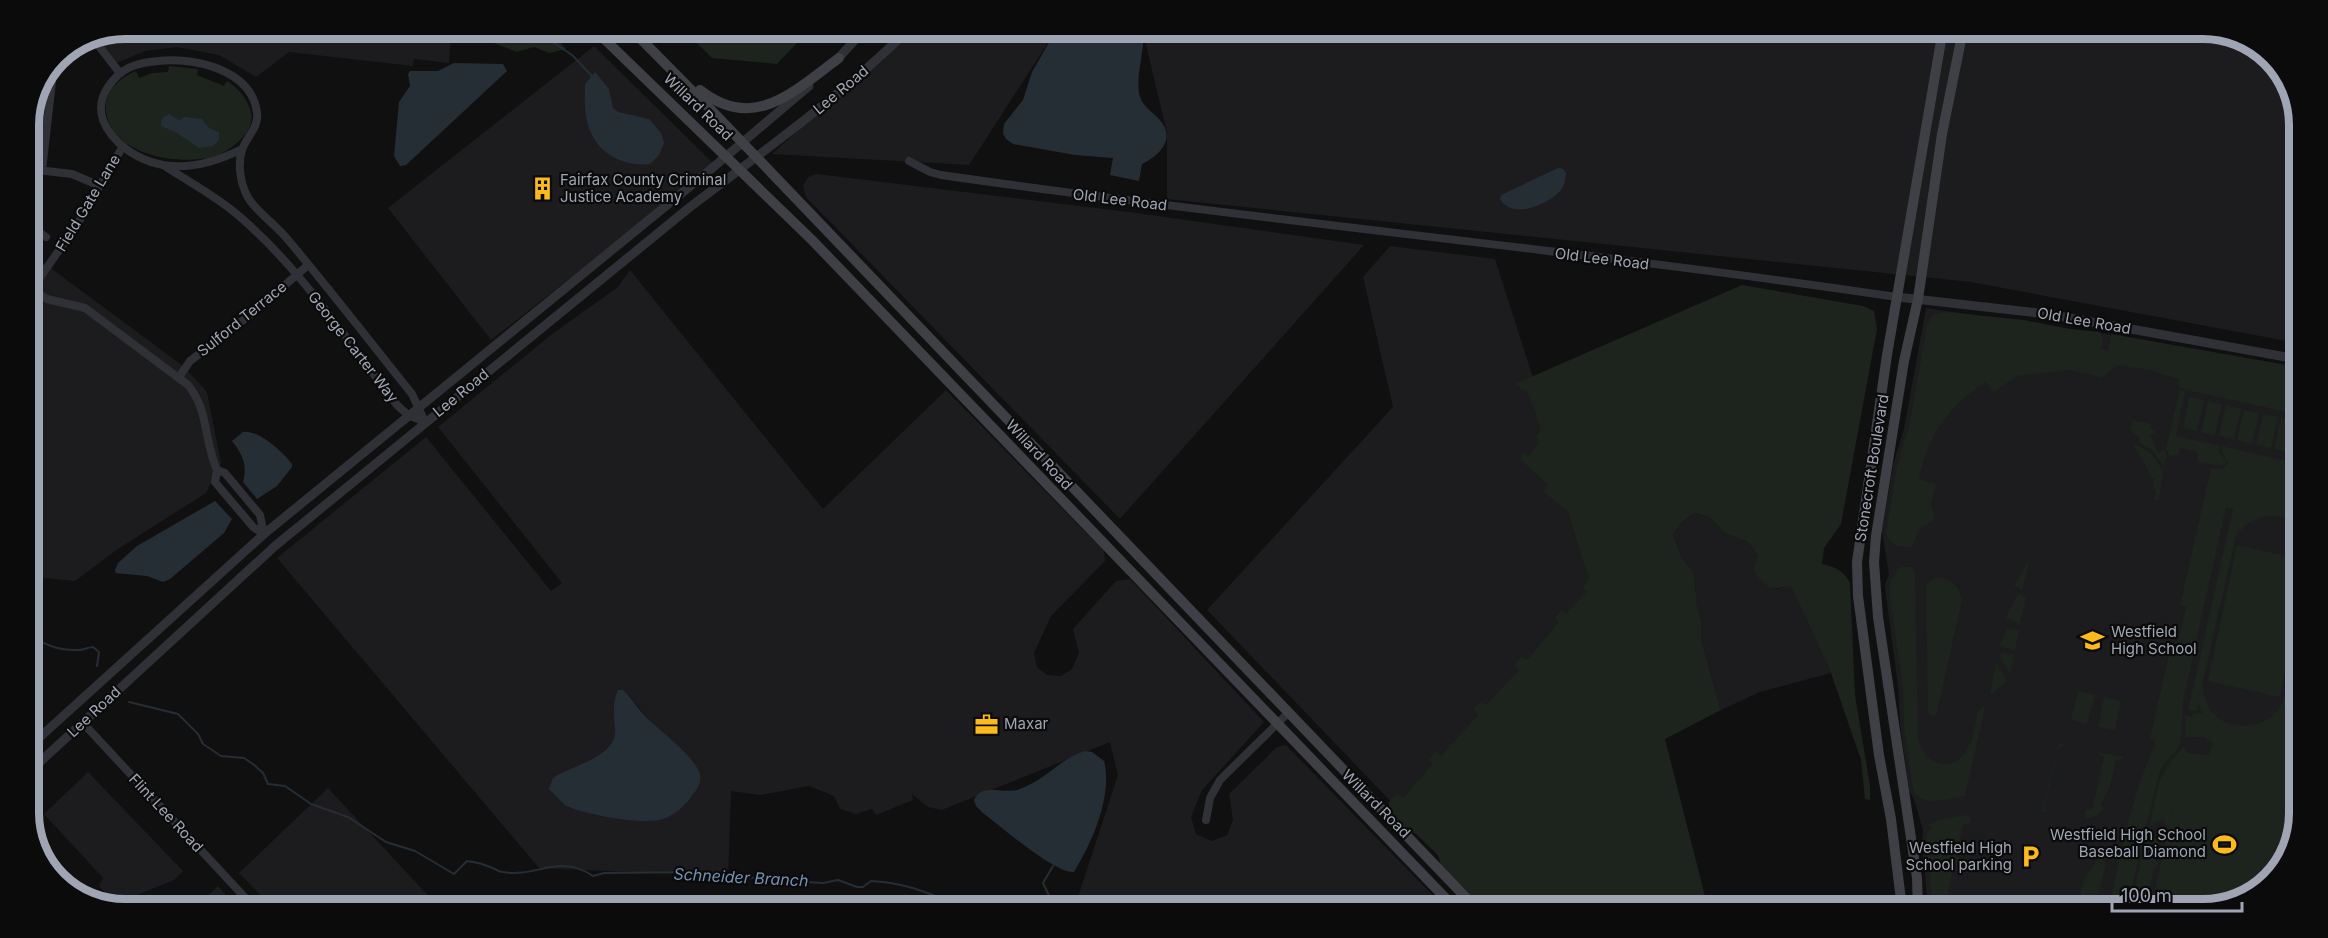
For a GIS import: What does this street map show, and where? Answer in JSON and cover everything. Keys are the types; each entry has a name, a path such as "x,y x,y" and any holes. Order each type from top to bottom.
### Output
{"main road":[{"name":"Willard Road","path":"604,39 741,170 924,355 1276,725 1446,899"},
{"name":"Willard Road","path":"641,39 742,141 1467,899"},
{"name":"Stonecroft Boulevard","path":"1901,899 1858,596 1857,562 1887,355 1941,39"},
{"name":"Stonecroft Boulevard","path":"1917,899 1915,868 1878,617 1874,561 1904,361 1918,299 1942,134 1961,39"},
{"path":"663,60 717,102 746,109 763,107 783,98 839,58"}],"street":[{"name":"Lee Road","path":"39,738 264,534 726,156 808,86 856,39"},
{"name":"Lee Road","path":"39,763 254,564 690,207 757,158 838,93 898,39"},
{"path":"98,44 119,72"},
{"name":"George Carter Way","path":"168,60 201,63 214,67 237,80 251,95 257,114 255,126 242,149 240,171 243,187 250,201 288,239 412,394 425,423 408,415 397,405 297,274 238,215 220,201 165,167 129,151 113,137 101,114 100,104 104,93 119,72 141,64 168,60"},
{"path":"42,170 52,78"},
{"name":"Field Gate Lane","path":"39,276 78,223 123,146"},
{"name":"George Carter Way","path":"165,167 200,165 218,161 242,149"},
{"name":"Old Lee Road","path":"909,161 941,175 1076,195 2048,314 2289,357"},
{"path":"39,170 72,174 100,186"},
{"path":"39,232 46,237"},
{"name":"Sulford Terrace","path":"179,377 190,361 260,307 308,265"},
{"path":"39,293 50,300 85,308 179,377 195,393 200,402 211,453 218,470 215,482 253,527 264,534"},
{"path":"218,470 225,473 260,515 264,534"},
{"path":"1206,820 1209,798 1220,780 1288,713"},
{"name":"Flint Lee Road","path":"83,723 246,899"}],"shaded area":[{"path":"125,39 451,39 449,63 414,59 413,66 289,52 256,77 219,55 177,47 145,51 114,64 97,44"},
{"path":"558,39 566,49 549,53 534,47 517,52 486,40"},
{"path":"693,39 797,39 799,41 777,64 712,58"},
{"path":"898,39 1050,39 969,165 772,154"},
{"path":"1051,39 1143,39 1139,93 1144,104 1164,125 1166,139 1155,156 1142,164 1139,181 1110,175 1113,158 1075,155 1013,144 1006,139 1003,133 1004,124 1023,100 1032,72"},
{"path":"1145,39 2203,39 2220,41 2246,51 2264,64 2277,82 2287,108 2289,119 2289,342 1971,282 1167,199 1167,133"},
{"path":"594,46 715,165 491,340 388,208"},
{"path":"454,63 503,64 507,71 406,165 400,166 394,156 399,102 410,86 408,74 410,71 438,71"},
{"path":"169,66 198,69 197,75 224,86 227,81 238,90 244,97 252,117 249,128 242,138 223,153 201,159 184,160 148,154 132,147 119,137 110,124 106,108 111,90 125,77 136,71 139,78 152,73 168,72"},
{"path":"595,72 609,89 613,108 618,112 649,119 661,133 664,143 659,155 650,164 619,160 602,149 596,141 585,112 585,84"},
{"path":"169,114 179,120 184,117 202,119 209,128 219,132 219,140 213,146 199,148 177,133 161,126 162,118"},
{"path":"1558,168 1563,169 1566,173 1564,185 1547,201 1530,208 1513,209 1500,199 1501,195"},
{"path":"817,174 1129,212 1364,245 1120,519 806,197 803,186 808,177"},
{"path":"1390,246 1495,259 1601,591 1401,812 1207,610 1393,407 1363,277"},
{"path":"39,259 183,366 207,392 221,463 206,493 118,549 75,581 44,578 39,574"},
{"path":"630,270 823,509 946,390 1104,551 1105,561 1051,616 1034,653 1037,667 1047,675 1061,676 1072,669 1079,653 1073,629 1116,581 1130,579 1264,722 1202,790 1191,817 1196,834 1212,841 1227,835 1233,820 1229,794 1277,747 1286,745 1436,899 1077,899 1118,775 1110,742 942,810 928,807 912,794 913,800 876,815 872,809 856,814 840,809 834,796 809,786 760,795 731,791 728,876 539,868 277,558 426,437 551,591 562,583 438,427 552,334 618,287","holes":["629,695 648,719 690,760 695,793 672,815 648,821 590,813 566,806 553,778 609,749 616,737 616,729"]},
{"path":"1742,285 1863,306 1874,311 1877,329 1841,524 1824,548 1822,564 1839,570 1850,583 1855,695 1870,786 1870,800 1865,799 1861,760 1831,673 1791,586 1773,588 1765,584 1753,570 1758,556 1748,542 1725,533 1709,517 1694,513 1680,524 1673,535 1682,557 1694,573 1697,606 1701,620 1701,639 1721,710 1665,739 1706,899 1475,899 1441,865 1438,855 1416,834 1407,829 1389,809 1389,802 1397,793 1403,798 1433,764 1428,760 1436,752 1441,756 1478,715 1473,709 1480,702 1486,705 1519,670 1514,665 1522,656 1527,660 1559,622 1555,618 1562,610 1566,614 1587,591 1583,587 1589,579 1568,512 1543,491 1548,485 1520,459 1523,452 1528,456 1540,442 1536,437 1541,430 1529,395 1515,384"},
{"name":"Westfield High School","path":"1926,308 2106,334 2289,367 2289,813 2287,830 2280,851 2264,874 2241,890 2203,899 1927,899 1923,830 1914,799 1909,791 1900,724 1898,686 1885,584 1889,574 1882,532 1893,465 1904,429"},
{"path":"1944,312 2024,320 2069,329 2100,332 2103,341 2101,349 2108,351 2111,334 2287,365 2289,366 2289,412 2187,390 2178,387 2180,380 2151,370 2118,365 2099,378 2068,370 2017,376 1994,392 1985,382 1950,412 1934,435 1919,479 1936,484 1931,504 1935,519 1919,530 1912,547 1899,546 1890,540 1886,533 1897,466 1910,423 1927,325 1932,316"},
{"path":"2180,390 2185,391 2176,436 2220,446 2219,452 2226,461 2223,466 2199,462 2196,452 2180,448 2178,455 2170,456 2166,448"},
{"path":"2189,397 2204,400 2197,431 2183,428"},
{"path":"2208,401 2222,405 2215,435 2201,432"},
{"path":"2226,405 2241,409 2234,439 2219,436"},
{"path":"2244,410 2259,413 2252,444 2237,440"},
{"path":"2263,414 2278,417 2271,448 2256,445"},
{"path":"2281,418 2289,420 2289,452 2274,449"},
{"path":"2132,420 2151,424 2150,428 2154,431 2158,442 2154,433 2150,435 2158,453 2164,450 2167,456 2164,467 2152,450 2138,442 2140,439 2130,429"},
{"path":"243,432 256,434 263,438 292,464 277,486 257,499 243,482 245,470 243,460 232,441"},
{"path":"2136,444 2152,454 2163,471 2159,500 2154,500 2156,490 2153,489 2154,479 2151,478 2133,446"},
{"path":"2222,446 2289,462 2289,519 2278,516 2262,517 2248,524 2236,536 2202,685 2207,705 2211,711 2227,723 2247,726 2265,720 2280,707 2289,677 2287,830 2275,861 2264,874 2241,890 2214,898 2153,899 2180,778 2168,830 2163,819 2150,826 2155,837 2159,835 2160,838 2156,855 2143,852 2159,783 2168,765 2183,747 2187,753 2207,755 2213,743 2204,737 2186,737 2185,715 2192,717 2193,714 2201,713 2205,717 2199,705 2197,711 2188,710 2233,509 2237,509 2226,507 2194,651 2177,648 2186,607 2181,605 2181,601 2211,468 2222,469 2228,462 2222,452"},
{"path":"215,501 232,519 224,533 170,579 163,582 147,576 116,573 118,563 137,546"},
{"path":"1694,513 1709,517 1725,533 1748,542 1776,589 1791,585 1831,673 1760,692 1721,710 1701,639 1701,620 1697,606 1694,573 1682,557 1673,535 1680,524"},
{"path":"2237,545 2289,557 2289,653 2280,697 2208,681"},
{"path":"2029,563 2022,590 2014,585"},
{"path":"1901,567 1911,567 1915,573 1918,737 1927,756 1942,764 1958,760 1971,743 1978,712 1983,707 1985,708 1965,796 1929,801 1922,799 1913,789 1904,726 1903,687 1890,598 1890,580 1898,572 1894,571"},
{"path":"1936,577 1954,583 1962,600 1937,713 1934,717 1928,713 1926,587"},
{"path":"2018,594 2026,597 2020,624 2006,618"},
{"path":"2007,629 2019,630 2015,651 2000,645"},
{"path":"2170,650 2193,655 2183,702 2181,741 2159,774 2129,899 2115,897 2111,899 2129,820 2140,781 2155,744 2150,738"},
{"path":"2002,653 2014,655 2010,674 2000,657"},
{"path":"1996,664 2007,681 1992,694 1990,693"},
{"path":"618,690 623,690 647,718 685,753 700,775 698,787 689,800 676,813 663,819 632,820 577,810 566,806 549,789 553,778 593,759 610,746 614,738 614,704"},
{"path":"2078,691 2095,695 2087,724 2071,720"},
{"path":"2104,697 2121,701 2115,730 2098,727"},
{"path":"2061,743 2065,746 2058,748 2044,809 2051,812 2042,811 2058,745"},
{"path":"1085,751 1092,752 1104,761 1106,789 1094,833 1074,872 1055,866 1028,849 976,806 974,800 982,792 1020,789 1038,780 1069,758"},
{"path":"2099,752 2123,757 2123,759 2116,760 2110,787 2101,804 2104,809 2096,816 2085,819 2086,810 2092,810 2104,757 2099,755"},
{"path":"88,772 183,871 174,880 127,899 108,897 99,886 103,878 44,814"},
{"path":"328,788 431,899 264,899 239,873"},
{"path":"1967,815 1971,819 1970,824 1963,824 1956,856 1962,859 1960,870 1953,870 1946,899 1932,899 1926,840 1927,833 1932,826 1927,826 1937,820"},
{"path":"2142,854 2156,857 2155,860 2159,861 2157,867 2154,868 2150,886 2143,886 2140,899 2135,890"},
{"path":"2100,856 2106,864 2099,893 2095,894 2094,899 2079,899 2084,879"},
{"path":"218,886 229,899 204,899"}],"waterway":[{"path":"550,39 572,55 592,76"},
{"path":"39,640 72,650 93,647 99,652 97,666"},
{"name":"Schneider Branch","path":"129,702 178,714 198,734 203,744 221,756 244,758 263,773 268,784 285,786 311,804 348,817 386,842 415,851 454,874 467,861 501,872 515,873 559,866 581,869 593,876 604,873 702,872 823,883 838,880 857,887 863,887 871,881 892,883 914,888 942,899"},
{"path":"1051,899 1043,883 1053,866"}],"place":[{"name":"Fairfax County Criminal Justice Academy","path":"542,189"},
{"name":"Westfield High School","path":"2093,641"},
{"name":"Maxar","path":"986,724"},
{"name":"Westfield High School Baseball Diamond","path":"2224,844"},
{"name":"Westfield High School parking","path":"2030,857"}]}
